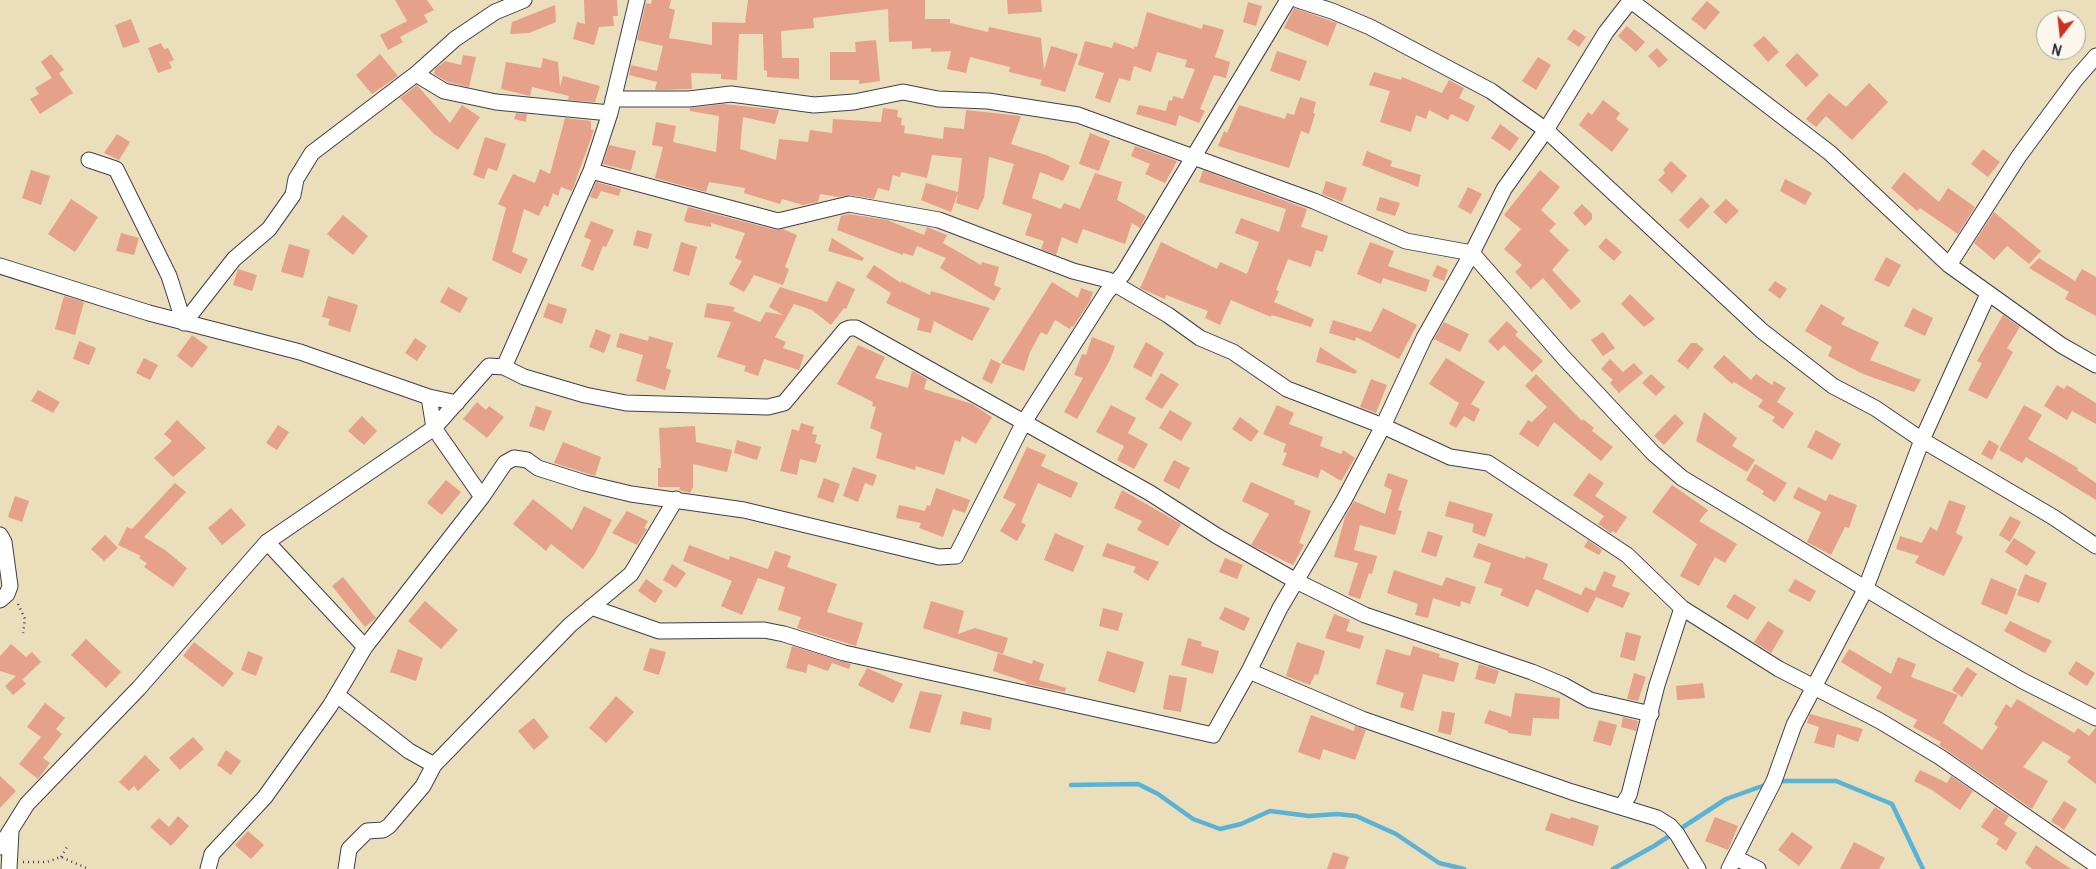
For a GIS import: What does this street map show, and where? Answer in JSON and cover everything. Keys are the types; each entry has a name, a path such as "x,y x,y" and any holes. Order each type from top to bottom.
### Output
{"street":[{"path":"184,322 234,259 269,229 293,195 296,179 312,154 416,74 455,39 496,12 522,0"},
{"path":"504,367 591,171 611,106 637,0"},
{"path":"208,869 212,854 265,797 337,695 365,647 482,497 505,462 514,458 527,460 538,468 585,483 631,494 744,510 939,557 956,556 1024,422 1107,292 1116,285 1288,0"},
{"path":"1298,0 1332,11 1370,27 1492,91 1546,130 1762,332 1833,386 1875,408 1922,440 2053,517 2096,546"},
{"path":"591,607 659,631 764,630 784,634 844,653 1212,735 1249,672 1272,622 1344,500 1383,426 1424,338 1472,253 1504,189 1546,130 1588,59 1631,0 1830,153 1949,265 2061,345 2096,365"},
{"path":"1949,265 2019,156 2076,79 2096,56"},
{"path":"416,74 444,91 496,102 611,106 731,94 814,105 854,102 903,92 938,99 988,101 1078,115 1314,201 1406,241 1472,253 1564,358 1652,453 1682,478 1865,590 2023,681 2096,718"},
{"path":"89,160 116,169 168,276 184,322"},
{"path":"591,171 778,221 849,204 939,220 1073,271 1108,280 1168,315 1200,338 1242,357 1288,389 1383,426 1450,457 1488,464 1626,555 1682,608 1779,669 1940,757 2096,865"},
{"path":"0,266 184,322 300,352 429,397 457,403"},
{"path":"1758,869 1732,864 1774,782 1794,725 1865,590 1922,440 1988,294"},
{"path":"0,847 27,804 139,688 267,542 434,428 489,366 504,367 533,380 585,396 626,403 768,407 784,404 845,330 856,328 1150,493 1217,536 1296,581 1365,616 1532,672 1563,685 1590,700 1651,714"},
{"path":"429,397 434,428 482,497"},
{"path":"346,869 349,849 367,831 384,830 389,826 423,786 434,765 570,625 631,574 676,499"},
{"path":"0,535 4,542 10,576 4,595"},
{"path":"267,542 365,647"},
{"path":"1625,801 1651,714 1657,686 1682,608"},
{"path":"1249,672 1362,718 1625,801 1639,812 1657,818 1674,830 1698,869"},
{"path":"337,695 409,751 434,765"},
{"path":"7,864 11,830"}],"path":[{"path":"4,595 24,616 23,633"},
{"path":"7,864 47,862 61,857 67,847"},
{"path":"61,857 89,869"}],"building":[{"path":"395,0 427,0 434,10 424,15 428,22 400,37 403,42 388,50 380,35 407,21"},
{"path":"584,0 617,0 618,16 613,16 614,26 599,27 594,45 573,39 577,22 585,24"},
{"path":"652,0 671,0 669,8 675,10 669,38 712,45 712,22 745,23 748,0 925,0 925,19 950,19 950,23 988,32 989,27 1041,38 1044,70 1051,46 1078,54 1065,92 1040,85 1042,80 1009,72 1010,67 970,57 966,73 947,69 951,51 931,52 931,48 912,49 912,41 889,42 888,9 813,18 814,28 781,31 782,58 799,58 799,79 767,77 767,71 764,70 763,34 739,34 737,80 721,79 721,74 691,73 692,89 657,90 655,89 657,82 629,75 631,65 657,71 663,46 637,40 646,3 651,4"},
{"path":"1007,0 1041,0 1042,12 1008,14"},
{"path":"1707,1 1720,12 1705,30 1691,19"},
{"path":"1248,2 1262,6 1256,26 1243,22"},
{"path":"555,5 556,22 529,33 510,34 512,22"},
{"path":"1294,8 1337,23 1328,46 1284,28"},
{"path":"1147,12 1202,29 1203,24 1224,30 1215,57 1230,62 1226,78 1214,75 1200,109 1205,111 1199,123 1179,115 1176,126 1136,114 1139,105 1166,111 1169,100 1172,101 1173,96 1183,99 1195,69 1185,67 1187,60 1157,52 1151,72 1134,66 1130,81 1119,78 1110,103 1095,98 1104,73 1078,65 1085,41 1112,48 1114,42 1134,49 1134,46 1137,47"},
{"path":"131,19 140,42 123,48 115,25"},
{"path":"1627,26 1645,42 1636,52 1618,36"},
{"path":"1574,29 1586,37 1579,47 1567,39"},
{"path":"1764,36 1779,52 1768,62 1753,45"},
{"path":"876,40 880,81 859,84 859,80 830,80 830,52 856,52 855,42"},
{"path":"161,43 164,49 168,48 174,60 169,62 172,68 158,73 148,48"},
{"path":"1657,48 1668,60 1659,68 1648,56"},
{"path":"1277,51 1307,61 1300,81 1270,71"},
{"path":"1797,53 1819,75 1806,87 1785,65"},
{"path":"51,54 64,70 59,73 73,93 40,114 30,99 39,94 35,88 52,78 41,62"},
{"path":"380,54 398,76 372,94 356,75"},
{"path":"463,55 476,57 469,87 448,82 434,74 435,69 445,61 461,65"},
{"path":"1538,57 1551,65 1536,90 1522,81"},
{"path":"543,58 558,62 560,87 563,76 600,86 595,102 568,100 569,96 532,87 530,96 501,89 506,62 541,68"},
{"path":"1374,72 1401,80 1402,77 1442,93 1449,80 1464,88 1459,98 1475,106 1468,122 1451,114 1448,120 1429,110 1426,119 1416,115 1411,132 1380,122 1390,91 1369,85"},
{"path":"1869,83 1888,102 1852,140 1826,116 1816,127 1806,119 1829,93 1846,107"},
{"path":"417,85 450,123 462,105 480,117 458,150 434,134 400,98"},
{"path":"1300,97 1316,102 1313,113 1315,114 1309,134 1301,131 1289,168 1218,146 1224,131 1227,133 1239,105 1285,119 1287,113 1294,115"},
{"path":"1603,100 1620,113 1616,119 1629,129 1612,152 1579,125 1588,112 1592,115"},
{"path":"724,104 779,110 775,124 743,117 740,149 776,160 779,139 808,142 810,130 832,133 833,119 881,122 883,108 898,110 897,117 902,118 901,125 905,126 904,133 943,139 944,127 964,129 966,110 1021,116 1011,144 1046,155 1070,166 1063,181 1040,172 1032,198 1061,209 1064,203 1080,209 1095,173 1122,182 1117,200 1146,216 1140,228 1132,223 1125,244 1083,229 1077,244 1062,237 1056,255 1041,249 1044,241 1025,235 1032,214 1002,204 1014,164 989,157 984,198 978,210 956,203 958,193 951,212 921,200 926,183 958,192 962,158 932,155 927,178 901,172 900,177 893,175 889,191 878,188 874,199 850,195 838,197 820,194 818,202 803,205 782,199 780,204 744,193 745,188 709,182 706,192 655,178 663,147 652,145 656,122 676,126 673,142 716,152 719,116 690,111 690,108"},
{"path":"516,113 527,114 526,122 514,119"},
{"path":"565,118 591,121 591,130 594,130 572,191 561,187 558,196 553,193 548,207 544,205 539,216 524,209 512,252 528,259 521,274 492,260 506,208 498,204 513,174 535,183 540,169 550,174"},
{"path":"1500,124 1519,138 1510,151 1491,138"},
{"path":"1090,133 1110,141 1099,171 1079,164"},
{"path":"117,134 130,142 119,160 104,153"},
{"path":"485,137 506,144 497,171 488,168 484,179 473,175"},
{"path":"609,145 636,151 631,171 603,164"},
{"path":"1135,146 1177,161 1165,183 1145,174 1150,164 1131,156"},
{"path":"1983,149 2000,162 1988,177 1971,164"},
{"path":"1367,151 1392,161 1390,166 1421,175 1418,187 1362,165"},
{"path":"1671,161 1687,176 1672,193 1658,180 1665,173 1663,170"},
{"path":"31,170 50,176 41,205 22,198"},
{"path":"1203,170 1307,209 1301,227 1328,236 1323,252 1316,250 1311,267 1288,259 1276,290 1279,291 1274,302 1314,319 1311,327 1272,315 1271,317 1231,300 1220,325 1205,318 1208,311 1166,295 1165,299 1140,288 1161,242 1217,269 1220,262 1247,274 1259,242 1235,233 1241,218 1279,232 1286,209 1199,182"},
{"path":"1540,170 1560,187 1541,210 1556,224 1549,231 1569,250 1552,270 1581,301 1571,310 1543,278 1531,289 1515,272 1522,265 1504,249 1521,229 1504,215"},
{"path":"1904,172 1939,202 1948,188 1975,207 1958,234 1920,208 1917,211 1891,188"},
{"path":"1785,179 1812,193 1805,205 1780,191"},
{"path":"1326,181 1347,188 1342,202 1322,194"},
{"path":"596,182 621,189 619,196 601,191 597,199 590,197"},
{"path":"1468,187 1482,194 1471,214 1458,207"},
{"path":"1380,197 1400,203 1395,216 1376,210"},
{"path":"1701,197 1710,206 1688,229 1679,220"},
{"path":"71,199 98,217 75,252 48,234"},
{"path":"1726,199 1739,211 1726,224 1713,212"},
{"path":"1582,204 1592,214 1592,219 1585,226 1573,213"},
{"path":"688,207 776,230 783,229 797,235 785,267 789,269 783,285 754,275 744,292 729,284 742,261 735,258 745,233 711,223 711,227 686,222 684,220"},
{"path":"1994,212 2041,251 2029,264 2007,246 1994,260 1974,243"},
{"path":"849,214 887,220 924,235 927,227 947,235 943,243 981,265 982,262 999,267 994,285 1001,288 994,301 940,268 946,258 917,246 913,256 903,253 903,255 837,230 841,216"},
{"path":"343,215 368,236 353,255 327,234"},
{"path":"591,221 614,230 606,247 603,246 593,271 581,266 591,240 584,237"},
{"path":"637,230 652,234 648,249 633,245"},
{"path":"121,233 139,238 134,255 116,251"},
{"path":"832,238 864,258 862,261 828,251"},
{"path":"1606,238 1622,252 1614,261 1598,247"},
{"path":"681,242 697,247 689,276 673,271"},
{"path":"1370,242 1394,251 1388,266 1430,280 1426,292 1383,278 1381,284 1357,274"},
{"path":"289,244 310,250 303,278 281,272"},
{"path":"1886,257 1901,265 1889,287 1874,280"},
{"path":"2039,258 2075,281 2082,269 2096,277 2096,316 2065,299 2069,292 2029,268"},
{"path":"874,265 901,283 901,281 930,295 931,291 990,308 972,341 934,321 931,333 917,330 920,319 886,303 891,293 866,277"},
{"path":"1437,265 1448,270 1444,281 1432,276"},
{"path":"238,269 257,275 252,291 233,285"},
{"path":"837,281 855,289 846,309 844,308 831,325 812,310 794,304 775,337 786,342 783,348 804,355 799,370 764,359 758,376 744,371 746,366 717,357 731,322 704,317 707,303 735,307 733,311 760,322 766,312 783,315 769,307 780,287 827,302"},
{"path":"1775,281 1787,289 1780,299 1768,290"},
{"path":"1052,282 1078,298 1081,288 1093,292 1090,301 1070,329 1055,320 1047,335 1041,332 1030,352 1024,371 1001,363"},
{"path":"448,287 468,298 460,313 440,302"},
{"path":"1630,294 1655,319 1644,327 1621,304"},
{"path":"64,296 84,302 75,335 55,329"},
{"path":"328,296 358,305 350,332 328,325 330,319 322,317"},
{"path":"548,303 567,309 562,324 543,317"},
{"path":"1821,304 1845,318 1841,324 1879,342 1870,360 1921,380 1914,392 1863,374 1828,356 1832,347 1805,331"},
{"path":"1383,308 1417,325 1399,359 1356,337 1355,341 1329,333 1333,320 1371,332"},
{"path":"1913,308 1933,318 1925,336 1904,326"},
{"path":"2003,315 2020,327 2007,348 2013,352 1987,399 1968,390 1982,363 1977,361"},
{"path":"1507,321 1518,332 1515,335 1543,361 1532,372 1504,345 1498,351 1488,341"},
{"path":"1444,322 1469,334 1460,352 1434,339"},
{"path":"596,329 611,335 604,353 589,347"},
{"path":"1603,332 1615,348 1603,356 1591,340"},
{"path":"620,333 648,341 649,336 673,343 666,368 671,370 665,390 636,381 643,355 616,347"},
{"path":"192,335 208,347 192,368 177,356"},
{"path":"1092,337 1115,346 1110,360 1077,419 1064,412 1083,378 1074,375 1082,354 1086,355"},
{"path":"415,338 427,346 417,361 405,353"},
{"path":"79,341 96,348 89,365 73,359"},
{"path":"1146,342 1164,353 1151,377 1133,367"},
{"path":"1691,343 1696,343 1704,349 1688,369 1677,361"},
{"path":"858,345 885,357 875,378 908,388 912,371 915,372 927,379 924,389 972,404 992,417 976,444 962,436 960,442 955,440 944,475 916,466 915,470 876,458 882,433 870,428 876,407 872,406 873,402 837,384"},
{"path":"1320,347 1357,371 1355,374 1316,362"},
{"path":"1724,355 1751,380 1756,374 1772,385 1774,381 1786,388 1777,402 1794,413 1783,429 1772,421 1775,417 1758,407 1763,400 1734,382 1732,384 1713,367"},
{"path":"144,358 158,365 150,380 136,373"},
{"path":"1446,358 1485,382 1471,404 1480,409 1474,422 1464,416 1456,428 1449,424 1459,403 1429,384"},
{"path":"991,359 1001,364 992,384 982,379"},
{"path":"1610,359 1623,372 1634,363 1643,373 1619,393 1610,383 1613,380 1601,369"},
{"path":"1161,373 1179,384 1162,409 1145,399"},
{"path":"1536,374 1582,421 1583,419 1594,428 1592,431 1613,447 1601,461 1554,422 1538,447 1519,434 1528,420 1532,422 1547,407 1525,386"},
{"path":"1651,374 1665,387 1656,396 1642,383"},
{"path":"1371,379 1387,385 1376,413 1360,407"},
{"path":"2057,385 2064,389 2067,385 2096,403 2096,424 2072,411 2067,420 2044,406"},
{"path":"38,390 60,402 53,413 31,401"},
{"path":"477,402 486,410 489,406 504,417 487,438 463,419"},
{"path":"1111,405 1136,418 1128,433 1148,444 1134,469 1117,460 1124,446 1096,432"},
{"path":"1277,405 1294,413 1289,424 1323,437 1320,446 1341,454 1343,450 1355,458 1341,481 1321,469 1318,478 1282,465 1287,453 1283,452 1286,444 1263,434"},
{"path":"2024,405 2042,415 2028,439 2078,468 2077,470 2096,483 2096,500 2026,457 2022,463 1999,450"},
{"path":"536,406 552,411 544,431 529,426"},
{"path":"1170,410 1192,423 1181,441 1159,428"},
{"path":"1704,412 1737,438 1732,446 1755,460 1747,472 1696,441"},
{"path":"1675,414 1684,423 1664,445 1654,436"},
{"path":"362,416 377,431 364,445 348,431"},
{"path":"1240,417 1259,431 1251,442 1232,429"},
{"path":"177,420 206,448 173,477 154,458 172,441 164,434"},
{"path":"801,423 814,427 812,434 817,435 815,443 821,445 816,463 800,459 797,475 780,471 792,429 799,431"},
{"path":"278,425 289,432 277,450 266,443"},
{"path":"695,426 696,442 732,450 727,472 693,464 693,487 690,493 679,490 680,487 658,487 658,468 661,468 659,428"},
{"path":"1816,430 1841,444 1832,460 1807,447"},
{"path":"737,440 761,447 757,460 734,453"},
{"path":"1989,440 1999,446 1992,460 1981,454"},
{"path":"563,442 601,457 595,476 554,463"},
{"path":"1027,447 1046,455 1041,466 1078,483 1071,498 1038,483 1021,522 1026,525 1017,541 1000,531 1016,504 1003,498"},
{"path":"1174,460 1190,468 1179,489 1163,481"},
{"path":"1755,464 1787,483 1775,502 1762,494 1764,491 1746,480"},
{"path":"853,467 877,475 873,486 865,483 858,502 843,496"},
{"path":"1388,473 1408,480 1398,510 1402,511 1395,535 1360,525 1354,550 1377,556 1372,574 1369,573 1360,599 1348,595 1358,563 1334,557 1345,517 1354,501 1385,514 1392,490 1384,486"},
{"path":"1589,473 1604,483 1595,496 1627,517 1616,533 1613,531 1611,533 1598,524 1604,516 1573,495"},
{"path":"824,478 840,484 833,503 817,497"},
{"path":"446,480 461,492 442,515 427,503"},
{"path":"1251,482 1295,501 1294,504 1311,511 1299,543 1304,545 1293,565 1251,545 1269,514 1242,501"},
{"path":"175,483 186,492 144,537 165,550 187,568 173,587 144,567 147,563 139,558 141,556 118,545 127,527 132,529"},
{"path":"1672,485 1708,510 1699,521 1737,544 1725,563 1715,557 1699,586 1680,576 1697,544 1652,512"},
{"path":"1798,487 1826,501 1829,494 1857,505 1849,528 1845,527 1831,555 1807,542 1821,512 1793,498"},
{"path":"936,488 970,500 965,513 953,509 943,537 919,528 921,523 896,518 899,505 925,511 927,505 930,506"},
{"path":"1122,490 1181,524 1168,546 1137,530 1142,521 1114,508"},
{"path":"15,496 29,501 22,522 8,517"},
{"path":"533,499 572,530 584,506 612,520 594,555 583,569 551,544 546,551 513,524"},
{"path":"1949,500 1966,506 1956,533 1963,537 1944,576 1915,563 1919,556 1896,549 1900,536 1922,543 1930,527 1937,531"},
{"path":"1449,501 1493,514 1485,537 1472,532 1474,524 1445,516"},
{"path":"231,508 246,525 222,545 208,528"},
{"path":"627,511 648,521 644,528 647,529 637,545 612,533"},
{"path":"2010,516 2021,522 2010,542 1999,535"},
{"path":"1428,531 1443,536 1436,557 1421,552"},
{"path":"1055,533 1084,546 1073,572 1044,560"},
{"path":"105,535 118,548 104,561 91,549"},
{"path":"2014,538 2036,552 2027,566 2005,552"},
{"path":"1588,540 1602,550 1599,555 1584,547"},
{"path":"1107,543 1159,562 1148,581 1133,572 1136,567 1102,556"},
{"path":"1478,543 1525,559 1526,556 1548,564 1543,579 1581,595 1585,587 1595,591 1604,571 1616,576 1612,586 1630,593 1623,608 1596,597 1588,613 1536,589 1528,607 1500,595 1503,589 1484,583 1491,563 1473,557"},
{"path":"689,545 729,560 730,556 768,569 775,551 791,556 787,567 837,584 827,612 863,623 856,646 797,628 801,617 778,610 785,587 758,578 742,615 721,606 732,581 683,561"},
{"path":"1225,558 1243,565 1237,579 1219,572"},
{"path":"672,564 686,573 676,588 663,580"},
{"path":"1394,570 1442,586 1446,577 1476,587 1470,604 1461,601 1460,607 1433,598 1428,618 1415,615 1418,604 1387,593"},
{"path":"2025,574 2047,583 2039,603 2017,595"},
{"path":"343,577 376,618 365,627 332,586"},
{"path":"1991,578 2017,589 2007,615 1981,604"},
{"path":"646,579 663,591 655,603 638,591"},
{"path":"1795,579 1816,591 1810,602 1788,591"},
{"path":"1734,594 1756,607 1748,620 1726,607"},
{"path":"425,601 458,630 441,649 408,621"},
{"path":"931,601 964,611 958,634 975,628 1008,638 1003,654 923,628"},
{"path":"1225,607 1250,618 1244,631 1219,619"},
{"path":"1103,608 1123,613 1118,631 1099,626"},
{"path":"1334,614 1350,620 1346,631 1364,636 1360,649 1325,638"},
{"path":"1768,621 1784,631 1771,653 1754,642"},
{"path":"2010,621 2052,641 2045,653 2004,631"},
{"path":"1626,632 1641,636 1635,661 1620,657"},
{"path":"1188,638 1202,642 1201,646 1219,651 1213,674 1181,665"},
{"path":"86,639 121,672 106,688 71,655"},
{"path":"194,642 234,673 223,687 183,656"},
{"path":"1297,642 1325,651 1318,675 1315,674 1310,685 1286,676"},
{"path":"11,644 26,657 32,652 41,662 23,679 21,678 26,684 13,695 5,686 16,676 0,671 0,656"},
{"path":"792,646 851,664 849,669 832,663 828,671 808,664 806,673 786,668"},
{"path":"1413,646 1440,654 1439,657 1459,663 1454,682 1423,674 1413,711 1400,707 1404,693 1376,684 1386,649 1410,656"},
{"path":"650,648 666,652 659,675 643,670"},
{"path":"398,649 423,658 416,681 390,672"},
{"path":"1849,649 1891,674 1898,657 1916,664 1911,677 1958,695 1943,723 1982,750 1998,727 1994,724 2006,704 2011,708 2017,699 2074,733 2078,728 2089,736 2096,727 2096,784 2067,762 2071,757 2043,741 2023,767 2048,781 2032,809 1939,745 1941,742 1913,727 1917,720 1876,698 1882,687 1841,662"},
{"path":"248,651 263,657 256,676 241,670"},
{"path":"1107,651 1144,662 1135,693 1098,681"},
{"path":"998,653 1032,664 1033,660 1044,664 1039,680 1066,688 1065,692 1026,684 1026,682 993,671"},
{"path":"2076,661 2095,673 2087,686 2068,674"},
{"path":"1479,664 1499,671 1495,684 1475,679"},
{"path":"1967,667 1977,674 1962,697 1952,690"},
{"path":"867,668 903,684 893,703 858,685"},
{"path":"1634,673 1646,677 1638,701 1627,699"},
{"path":"1169,675 1187,678 1181,712 1163,709"},
{"path":"1703,683 1705,698 1677,700 1676,686"},
{"path":"920,691 942,695 930,733 909,728"},
{"path":"1515,693 1560,698 1559,719 1533,718 1531,736 1508,733 1508,731 1484,723 1489,710 1511,717"},
{"path":"616,696 634,712 606,743 589,728"},
{"path":"45,703 65,718 56,729 62,734 43,758 50,763 38,779 19,764 41,737 27,727"},
{"path":"963,711 992,718 990,730 960,724"},
{"path":"1442,711 1455,713 1451,735 1438,732"},
{"path":"1810,714 1863,729 1858,742 1837,734 1834,748 1814,743 1819,727 1807,723"},
{"path":"1311,715 1354,731 1355,726 1366,730 1355,760 1323,749 1320,760 1298,752"},
{"path":"1623,717 1638,721 1636,731 1621,727"},
{"path":"534,718 549,737 534,750 518,731"},
{"path":"1599,720 1617,725 1611,746 1593,741"},
{"path":"193,737 204,749 180,770 169,758"},
{"path":"226,750 241,761 231,775 217,765"},
{"path":"145,755 160,770 138,791 134,786 129,791 119,782"},
{"path":"1920,770 1947,783 1951,776 1973,791 1960,810 1932,790 1914,781"},
{"path":"0,776 16,791 0,808"},
{"path":"2064,801 2077,809 2064,830 2051,821"},
{"path":"1995,807 2009,816 2004,824 2017,833 2006,851 1996,844 1999,839 1981,827"},
{"path":"1551,813 1599,826 1593,846 1545,830"},
{"path":"178,816 189,826 171,846 150,827 159,818 169,827"},
{"path":"1715,817 1738,826 1728,850 1705,841"},
{"path":"248,831 264,845 251,859 235,845"},
{"path":"1792,832 1813,847 1799,866 1778,850"},
{"path":"1854,842 1885,858 1879,869 1840,869"},
{"path":"2036,845 2071,869 2032,869 2025,863"},
{"path":"1333,852 1349,857 1345,869 1327,869"}],"waterway":[{"path":"1776,781 1836,781 1892,804 1923,869"},
{"path":"1071,785 1138,784 1158,794 1193,819 1220,829 1241,824 1270,811 1309,816 1337,814 1356,816 1396,834 1439,863 1464,869"},
{"path":"1613,869 1654,846 1726,799 1768,784"}]}
